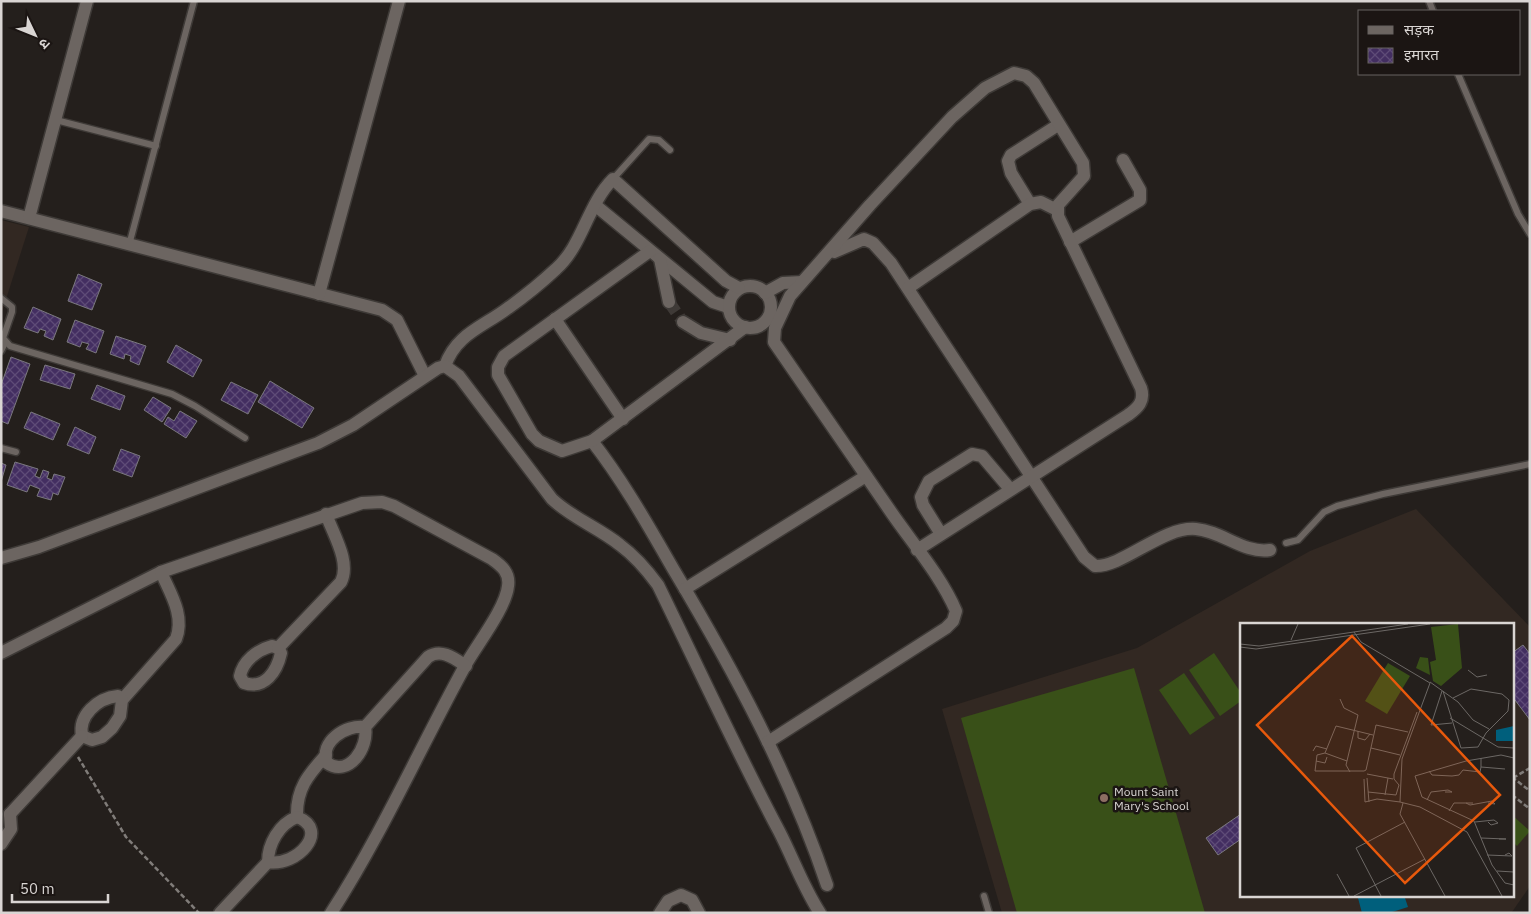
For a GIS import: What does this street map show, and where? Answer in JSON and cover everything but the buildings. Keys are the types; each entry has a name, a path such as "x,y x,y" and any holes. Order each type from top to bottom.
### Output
{"street":[{"path":"29,218 87,1"},
{"path":"319,294 399,1"},
{"path":"768,742 953,621 956,611 952,601 774,342 774,336 781,315 790,296 870,205 952,117 993,83 1014,73 1026,76 1041,92 1085,170 1081,182 1062,199 1057,210"},
{"path":"1030,204 1011,173 1008,161 1011,155 1058,125"},
{"path":"1070,242 1140,200 1140,190 1123,160"},
{"path":"1,558 39,547 318,443 353,425 425,376 445,366 450,352 460,340 508,308 569,256 595,205 613,180 726,281 739,288"},
{"path":"908,288 1030,204 1041,202 1057,210 1070,242 1141,388 1142,400 1139,406 1128,415 917,550"},
{"path":"595,205 713,302 728,307 733,317 745,327"},
{"path":"1,211 391,314 403,330 425,376"},
{"path":"826,256 864,239 873,242 908,288 1084,557 1095,566 1101,566 1163,537 1183,530 1196,529 1258,552 1270,550"},
{"path":"655,255 555,319 504,356 498,367 498,375 532,434 539,442 562,451 592,441 745,327 762,325 769,317 768,298 783,283 802,282"},
{"path":"655,255 669,302"},
{"path":"728,307 732,296 739,288 752,285 758,287 781,315"},
{"path":"555,319 623,419"},
{"path":"683,322 701,333 730,340"},
{"path":"762,325 774,336"},
{"path":"445,366 459,376 552,499 567,512 620,544 639,562 658,585 736,750 782,838 800,878 820,913"},
{"path":"592,441 631,497 685,588 768,742 804,823 827,884"},
{"path":"941,534 923,505 920,496 929,481 972,454 978,454 982,456 1010,489"},
{"path":"685,588 866,476"},
{"path":"1,652 161,572 362,503 382,502 394,506 492,558 502,566 508,576 508,587 504,600 466,666 363,860 331,913"},
{"path":"278,648 341,582 344,576 345,565 326,514"},
{"path":"82,736 92,740 108,733 120,716 122,700 170,646 178,632 178,611 161,572"},
{"path":"326,754 327,763 334,767 342,766 352,761 364,747 364,727 433,653 444,654 466,666"},
{"path":"1,844 11,829 6,813 82,736 81,722 90,711 110,698 118,696 122,700"},
{"path":"297,817 297,801 302,787 326,754 330,743 344,730 355,726 364,727"},
{"path":"268,862 285,862 300,854 308,844 310,828 303,819 297,817"},
{"path":"220,913 268,862 274,839 286,824 297,817"},
{"path":"660,913 668,900 681,896 692,900 699,913"}],"lane":[{"path":"129,245 194,1"},
{"path":"1458,75 1518,214 1530,234"},
{"path":"56,120 156,146"},
{"path":"613,180 649,139 658,140 670,150"},
{"path":"1,298 8,302 12,312 4,333 5,343 1,352"},
{"path":"5,343 172,394 195,406 245,438"},
{"path":"1,448 16,452"},
{"path":"1286,543 1298,540 1324,512 1338,506 1383,494 1530,464"},
{"path":"984,896 989,913"}],"path":[{"path":"72,747 111,815 126,836 199,913"},
{"path":"1514,776 1530,768"},
{"path":"1514,778 1530,791"},
{"path":"1514,797 1530,809"}],"shaded area":[{"path":"1,220 29,227 1,315"},
{"name":"Mount Saint Mary's School","path":"1416,509 1530,627 1530,886 1512,912 1002,913 942,709 1137,648 1310,551"}],"green space":[{"path":"1214,653 1240,692 1240,702 1220,716 1189,670"},
{"path":"1134,668 1205,913 1017,913 961,718"},
{"path":"1184,673 1215,718 1190,735 1159,690"},
{"path":"1514,817 1530,831 1517,846 1514,843"}],"water":[{"path":"1364,896 1404,896 1408,907 1389,913 1362,913 1358,898"}],"tunnel":[{"path":"669,302 683,322"}],"place":[{"name":"Mount Saint Mary's School","path":"1104,798"}]}
